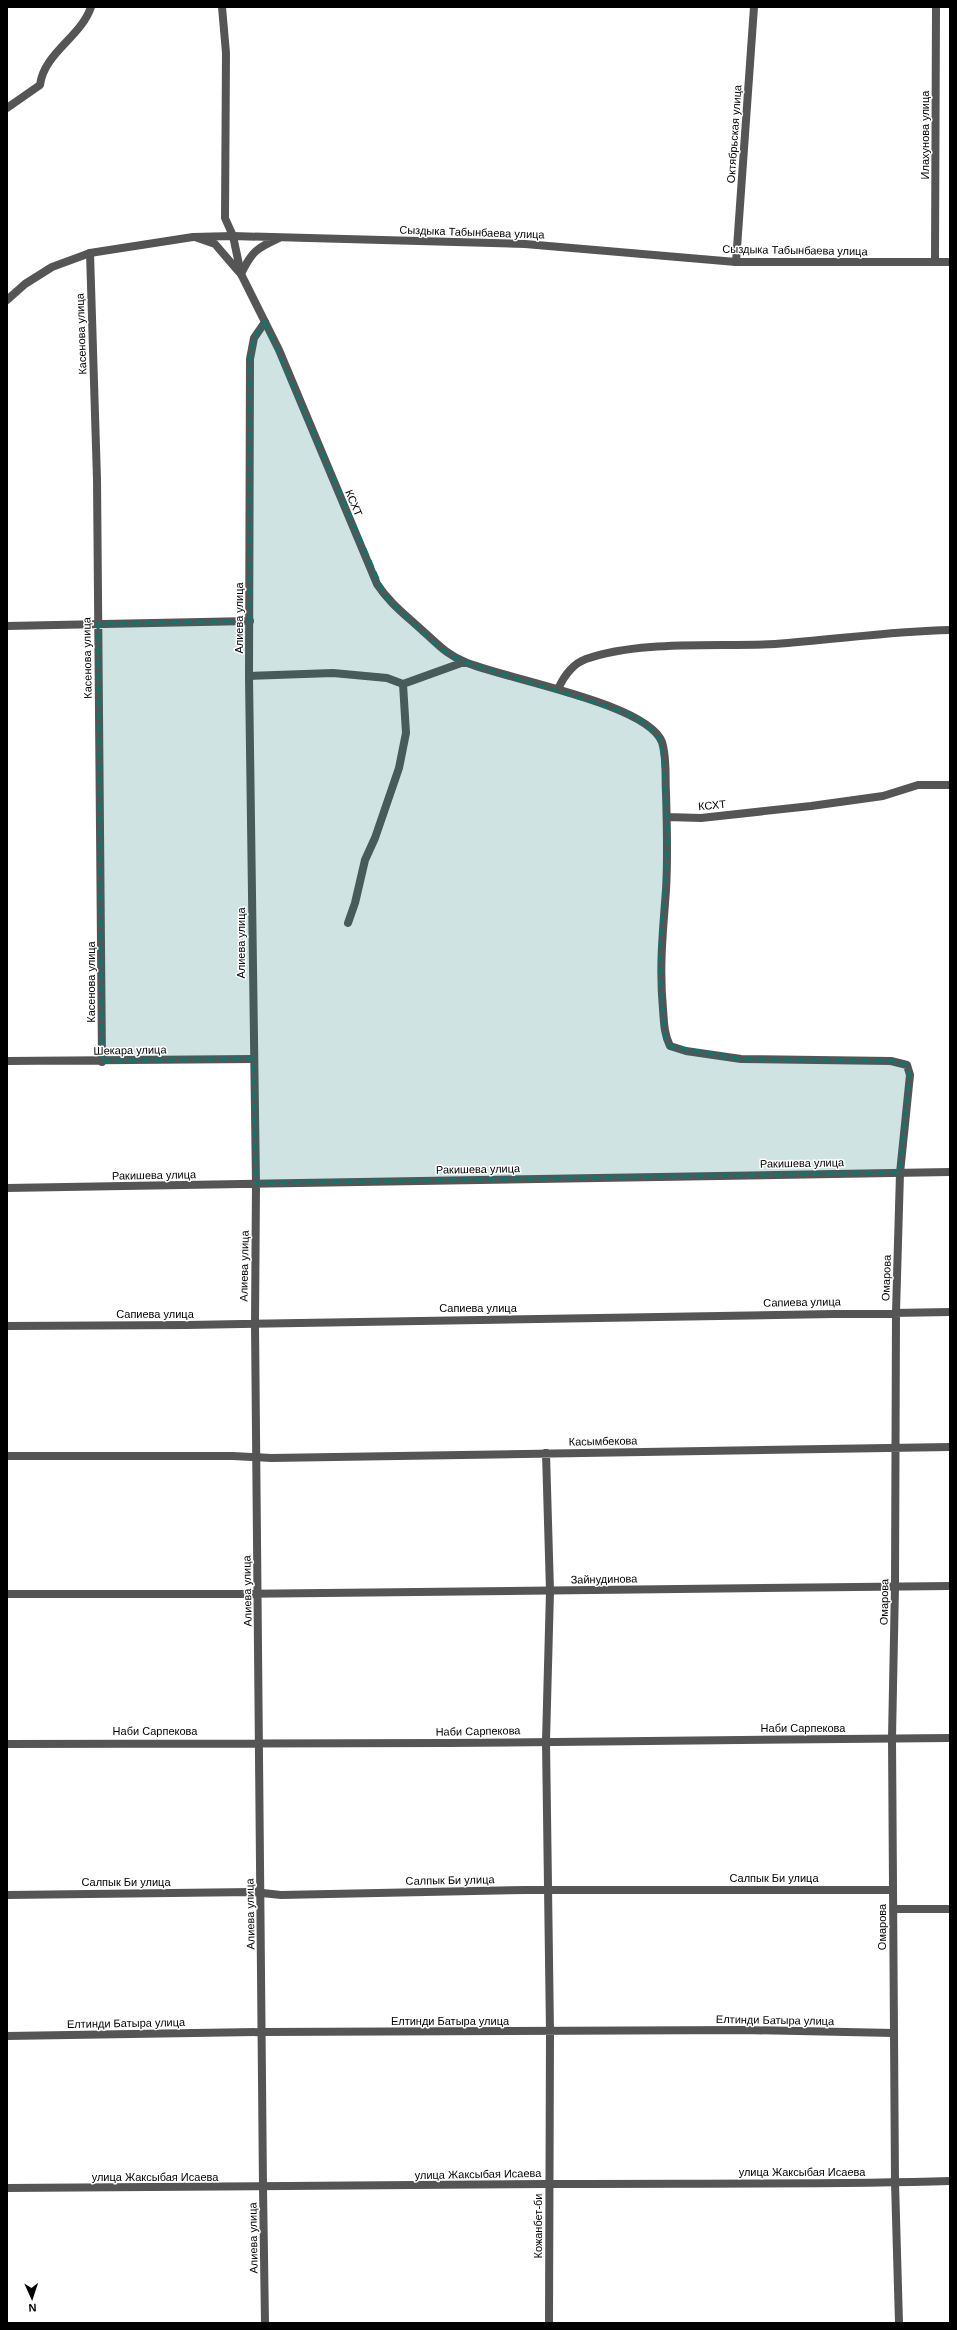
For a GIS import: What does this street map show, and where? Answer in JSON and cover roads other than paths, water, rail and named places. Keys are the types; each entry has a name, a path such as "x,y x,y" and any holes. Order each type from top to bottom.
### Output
{"street":[{"path":"7,108 40,85 42,72 76,31 91,7"},
{"path":"222,7 226,53 226,218 233,236 241,274"},
{"name":"Октябрьская улица","path":"736,262 754,7"},
{"name":"Илахунова улица","path":"935,262 936,7"},
{"name":"Сыздыка Табынбаева улица","path":"7,300 25,284 52,267 90,253 192,237 233,236 525,244 736,262 950,262"},
{"path":"192,237 215,244 223,250 241,274 265,322"},
{"path":"241,274 247,261 258,248 279,238"},
{"name":"Касенова улица","path":"90,253 97,479 102,1062"},
{"name":"Алиева улица","path":"265,322 254,338 250,358 250,676 253,1059 256,1184 256,1457 265,2323"},
{"name":"КСХТ","path":"265,322 279,350 377,584 386,597 439,648 464,662 488,671 558,689 626,713 644,722 661,741 664,756 667,817 702,818 803,807 883,796 918,785 950,785"},
{"path":"7,626 250,621"},
{"path":"558,689 565,674 584,660 626,649 774,644 890,633 950,630"},
{"path":"250,676 333,673 387,678 403,684 464,662"},
{"path":"348,922 355,903 365,860 375,838 399,768 406,733 403,684"},
{"name":"Омарова","path":"667,817 668,849 660,948 663,1007 666,1036 670,1046 686,1051 741,1059 891,1062 907,1065 910,1076 900,1172 896,1312 895,1586 892,1738 895,2182 899,2323"},
{"name":"Шекара улица","path":"7,1062 253,1059"},
{"name":"Ракишева улица","path":"7,1188 950,1172"},
{"name":"Сапиева улица","path":"7,1326 255,1324 950,1312"},
{"name":"Касымбекова","path":"7,1456 288,1458 950,1447"},
{"name":"Кожанбет-би","path":"546,1453 550,1591 546,1741 550,2032 548,2184 549,2323"},
{"name":"Зайнудинова","path":"7,1594 258,1594 950,1586"},
{"name":"Наби Сарпекова","path":"7,1744 950,1738"},
{"name":"Салпык Би улица","path":"7,1895 281,1895 549,1891 893,1890"},
{"path":"893,1909 950,1909"},
{"name":"Елтинди Батыра улица","path":"7,2036 263,2032 744,2030 894,2033"},
{"name":"улица Жаксыбая Исаева","path":"7,2188 263,2188 950,2181"}]}
